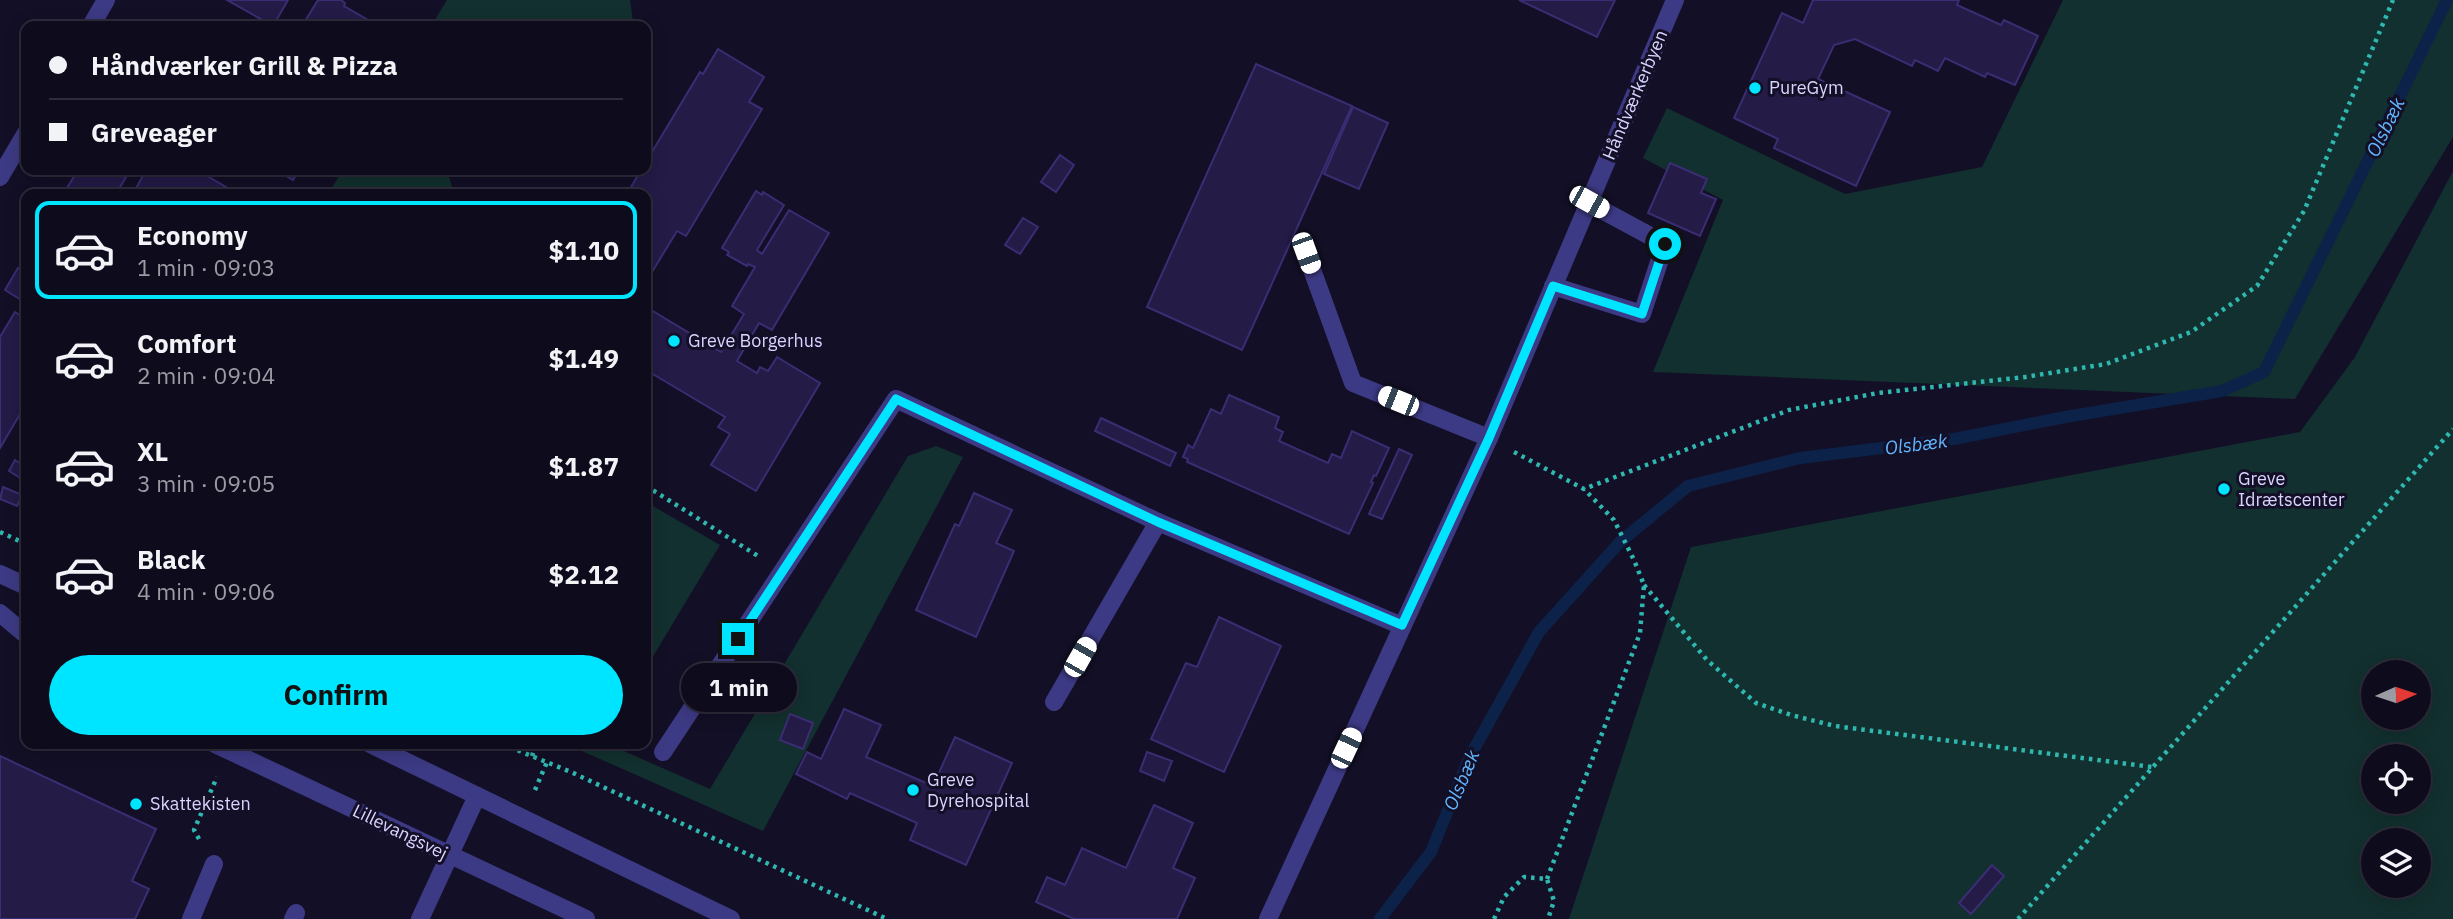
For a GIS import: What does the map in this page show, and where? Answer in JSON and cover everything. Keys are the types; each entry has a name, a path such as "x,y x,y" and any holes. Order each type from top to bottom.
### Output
{"street":[{"path":"93,21 106,0"},
{"name":"Håndværkerbyen","path":"1268,919 1489,438 1675,0"},
{"path":"0,177 21,141"},
{"path":"1553,286 1642,314 1665,244 1589,202"},
{"path":"1306,253 1353,383 1489,438"},
{"path":"663,752 896,399 1158,522 1402,625"},
{"path":"1054,702 1158,522"},
{"path":"0,574 21,584"},
{"path":"0,613 21,631"},
{"name":"Lillevangsvej","path":"226,749 586,919"},
{"path":"380,749 731,919"},
{"path":"420,919 477,796"},
{"path":"191,919 214,864"}],"path":[{"path":"1584,489 1789,410 1878,393 2025,377 2106,364 2192,332 2257,286 2304,211 2393,0"},
{"path":"2018,919 2453,429"},
{"path":"1489,438 1584,489 1614,520 1644,585 1707,660 1756,703 1835,726 2152,767"},
{"path":"651,489 783,572"},
{"path":"0,532 21,542"},
{"path":"1548,919 1554,901 1547,879 1640,634 1644,585"},
{"path":"214,864 194,830 221,749"},
{"path":"514,749 887,919"},
{"path":"532,756 534,749"},
{"path":"1494,919 1504,897 1524,877 1547,879"}],"green space":[{"path":"447,0 630,0 633,21 434,21"},
{"path":"2063,0 2453,0 2453,137 2295,399 1653,372 1723,200 1643,158 1667,108 1845,194 1982,167"},
{"name":"Greve Idrætscenter","path":"2453,171 2453,919 1569,919 1691,547 2300,432 2355,357"},
{"path":"340,175 448,175 453,189 331,189"},
{"path":"936,446 963,457 763,831 577,749 619,749 710,789 908,456"},
{"path":"651,505 720,545 651,660"}],"building":[{"path":"227,0 288,0 276,21 264,21"},
{"path":"318,0 341,0 345,3 344,6 370,21 305,21"},
{"path":"1519,0 1615,0 1597,37"},
{"path":"1813,0 1959,0 1957,5 2001,25 2004,20 2038,36 2015,85 1987,73 1985,77 1945,58 1938,71 1915,60 1912,66 1855,39 1834,45 1818,79 1890,112 1856,186 1774,148 1778,139 1734,118 1782,13 1803,23"},
{"path":"718,49 764,77 749,102 762,109 686,236 677,231 651,274 651,189 630,189 638,175 651,175 651,154 700,72 703,74"},
{"path":"1256,64 1352,106 1242,350 1147,307"},
{"path":"1353,107 1388,123 1359,189 1324,174"},
{"path":"1060,155 1074,165 1056,192 1041,182"},
{"path":"1670,163 1707,179 1701,193 1716,199 1700,236 1648,213"},
{"path":"75,175 126,177 119,189 67,188"},
{"path":"143,175 210,175 209,177 229,189 136,189"},
{"name":"Greve Borgerhus","path":"756,191 762,195 763,192 784,205 757,250 762,254 789,210 829,233 772,330 759,323 737,361 757,373 760,367 768,371 777,357 820,383 756,491 711,465 730,434 718,427 725,417 651,373 651,310 721,352 744,314 732,306 755,267 748,264 747,266 727,255 729,252 722,248"},
{"path":"1023,218 1038,227 1020,254 1005,245"},
{"path":"18,268 21,270 21,300 5,290"},
{"path":"15,312 21,316 21,412 0,448 0,337"},
{"path":"1229,395 1279,417 1275,428 1283,432 1279,441 1328,463 1332,454 1341,458 1352,431 1389,448 1376,476 1374,475 1371,482 1373,483 1349,534 1187,462 1188,459 1183,457 1188,445 1193,448 1211,409 1221,414"},
{"path":"1101,418 1176,453 1170,466 1095,431"},
{"path":"1399,449 1412,455 1382,519 1369,514"},
{"path":"15,460 21,464 21,478 9,471"},
{"path":"3,487 21,495 17,506 0,499"},
{"path":"974,493 1012,510 996,543 1014,551 976,637 916,610 955,524 959,526"},
{"path":"1219,617 1281,646 1224,772 1151,739 1186,663 1197,667"},
{"name":"Greve Dyrehospital","path":"844,709 881,725 866,757 933,786 955,737 1012,763 966,865 910,840 917,823 850,793 847,799 796,774 807,752 821,759"},
{"path":"790,714 813,723 803,749 780,740"},
{"path":"1147,752 1172,761 1164,781 1140,771"},
{"path":"0,756 156,829 132,881 149,889 135,919 0,919"},
{"path":"1154,805 1193,823 1173,868 1195,878 1177,919 1074,919 1036,902 1047,877 1065,885 1082,848 1126,868"},
{"path":"1992,865 2004,876 1971,914 1959,903"}],"waterway":[{"name":"Olsbæk","path":"1380,919 1431,852 1469,758 1539,632 1620,542 1688,486 1800,458 1954,439 2222,391 2264,372 2447,0"}],"place":[{"name":"PureGym","path":"1755,88"},
{"name":"Greve Borgerhus","path":"674,341"},
{"name":"Greve Idrætscenter","path":"2224,489"},
{"name":"Greve Dyrehospital","path":"913,790"},
{"name":"Skattekisten","path":"136,804"}],"route":[{"path":"738,639 896,399 1158,522 1402,625 1489,438 1553,286 1642,314 1665,244"}]}
